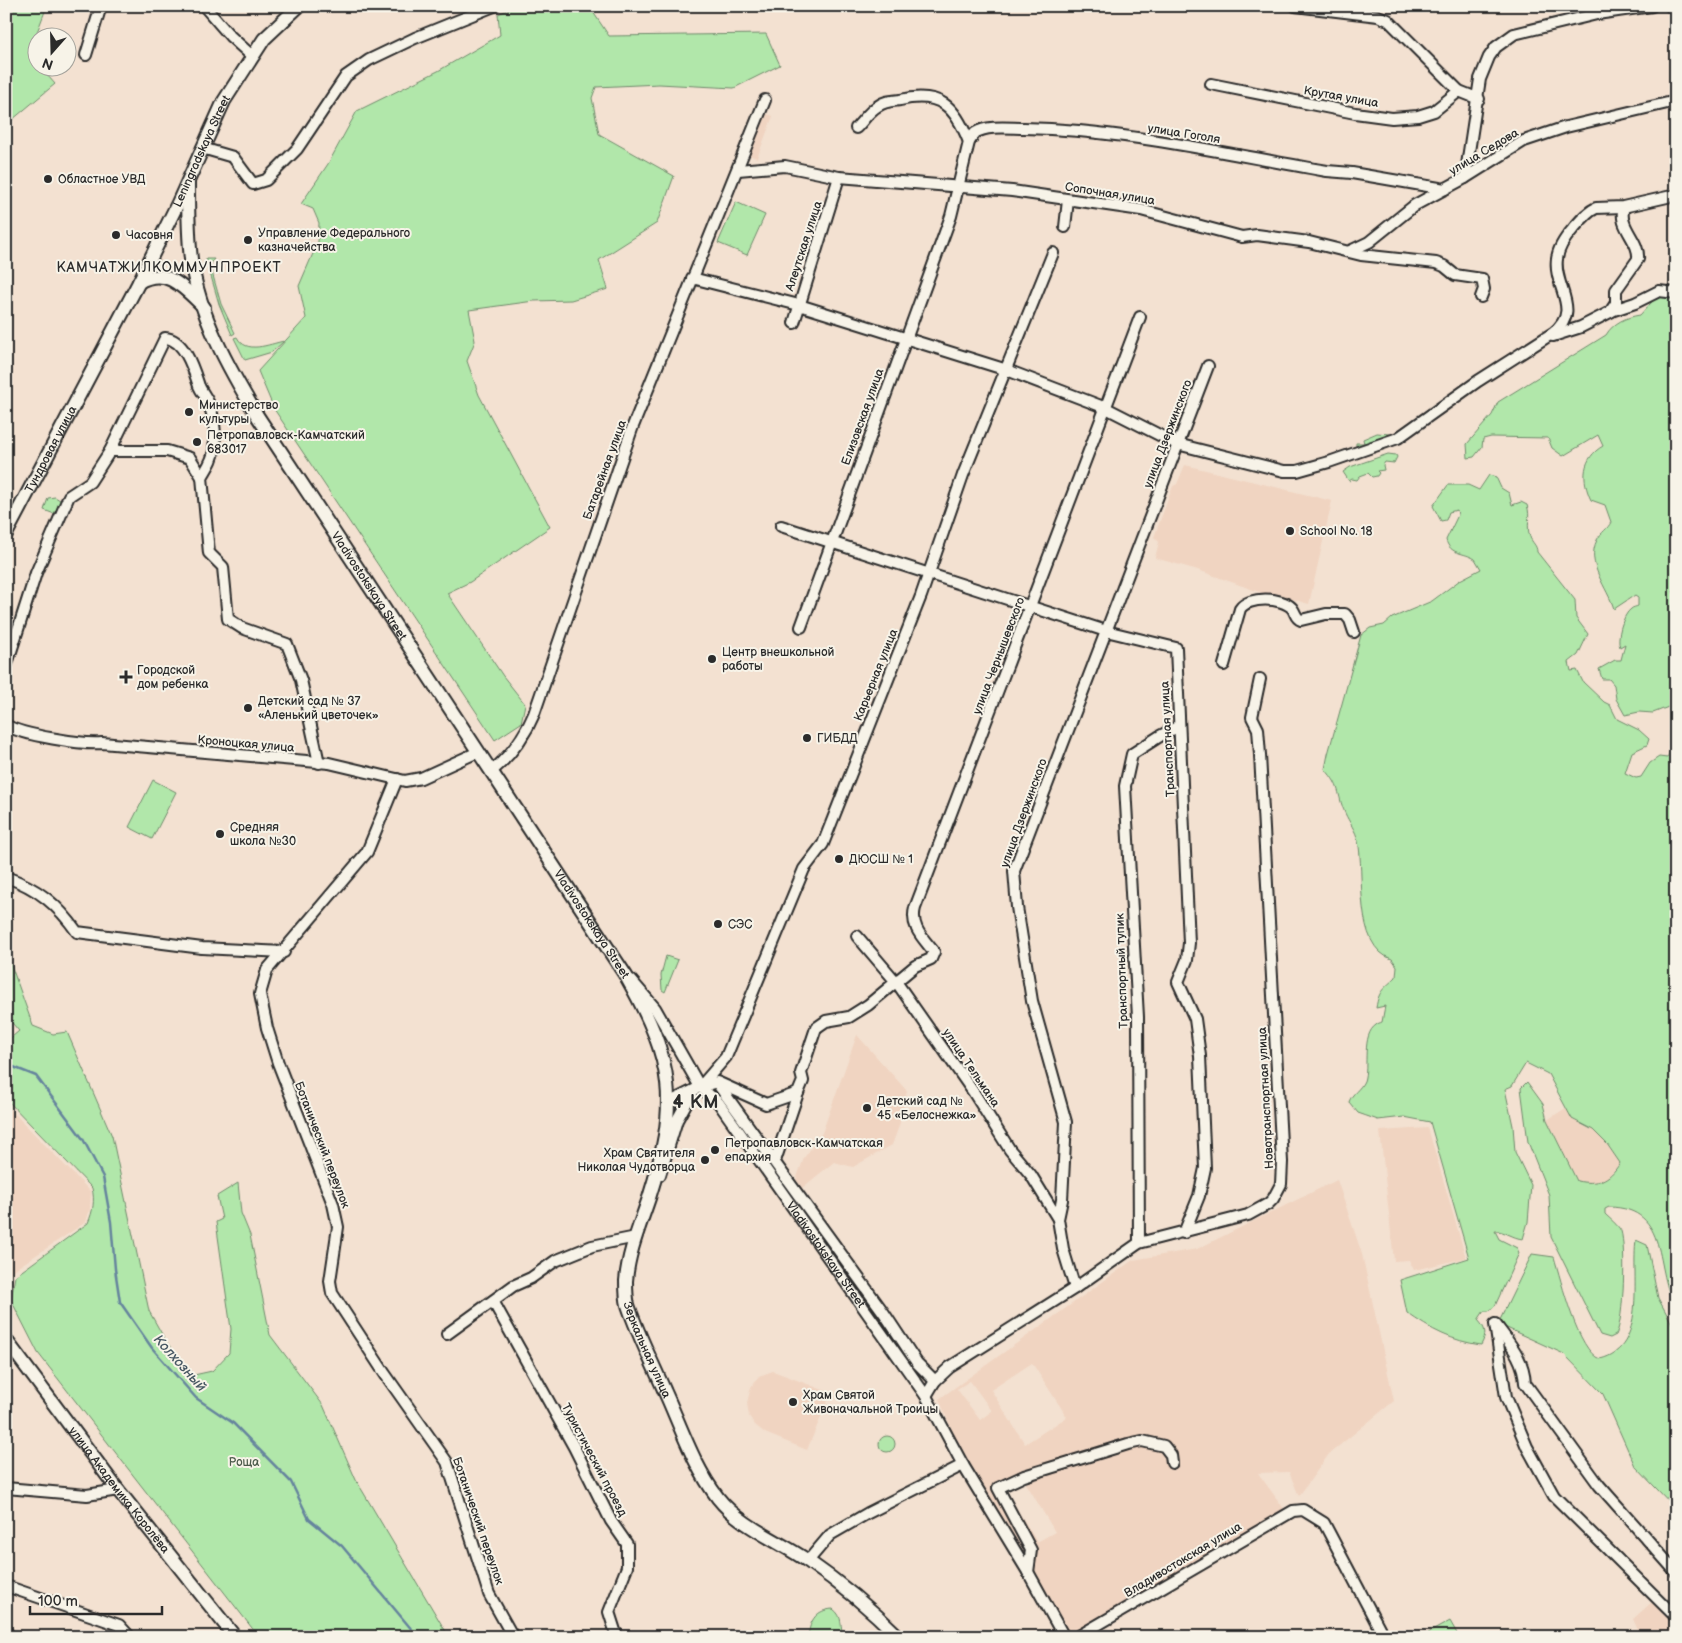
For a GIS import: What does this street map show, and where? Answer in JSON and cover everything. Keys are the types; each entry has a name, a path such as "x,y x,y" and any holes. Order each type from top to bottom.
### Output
{"main road":[{"name":"Leningradskaya Street","path":"97,364 188,183 224,101 252,56 272,31 299,6"},
{"name":"Vladivostokskaya Street","path":"188,183 191,261 204,307 230,368 258,417 626,976"},
{"path":"162,235 172,230 178,230 186,236 190,245"},
{"path":"139,282 149,276 162,276 178,284 204,307"},
{"name":"Тундровая улица","path":"6,534 97,364"},
{"name":"Зеркальная улица","path":"626,976 651,1022 660,1045 666,1072 668,1103 663,1146 636,1237 626,1280 628,1304 700,1467 719,1498 733,1513 808,1561 899,1637"},
{"name":"улица Академика Королёва","path":"6,1340 118,1490 234,1637"}],"street":[{"path":"86,55 101,6"},
{"path":"204,6 230,36 252,56"},
{"path":"202,148 234,157 253,184 266,180 297,149 346,76 369,60 415,38 494,6"},
{"path":"1295,6 1378,16 1388,20 1459,91 1479,99"},
{"path":"1466,178 1479,99 1480,79 1489,57 1496,47 1514,34 1597,14 1652,6"},
{"path":"1670,6 1676,10"},
{"name":"Крутая улица","path":"1211,84 1355,114 1392,118 1418,116 1434,111 1459,91"},
{"path":"856,128 876,106 884,103 915,96 947,104 955,112 969,142 957,188"},
{"name":"Батарейная улица","path":"491,772 513,752 526,733 534,714 633,426 765,100"},
{"name":"улица Седова","path":"1350,251 1369,242 1404,213 1466,178 1524,141 1566,127 1676,102"},
{"name":"улица Гоголя","path":"969,142 978,131 999,128 1080,132 1164,142 1326,172 1352,173 1445,189"},
{"name":"Сопочная улица","path":"738,170 785,166 839,178 1012,191 1141,210 1242,236 1257,234 1361,254 1436,263 1444,266 1455,275 1482,280 1484,286 1481,297"},
{"name":"Алеутская улица","path":"794,323 798,305 839,178"},
{"name":"Елизовская улица","path":"801,627 951,216 957,188"},
{"path":"692,278 798,305 905,340 1007,370 1106,408 1177,444 1276,470 1297,471 1377,447 1404,435 1478,381 1558,329 1567,312 1567,301 1557,267 1558,254 1565,239 1594,209 1624,207 1676,194"},
{"path":"1065,227 1068,200"},
{"path":"1610,312 1616,303 1616,290 1638,258 1637,248 1622,217 1624,207"},
{"name":"Карьерная улица","path":"652,1188 665,1165 677,1120 697,1088 726,1057 804,869 823,844 929,573 963,475 1053,253"},
{"path":"1541,341 1581,328 1610,312 1660,291 1676,292"},
{"name":"улица Чернышевского","path":"897,983 915,966 931,959 934,952 914,927 912,918 915,908 1140,318"},
{"path":"6,667 36,573 69,496 90,482 110,451 164,339 168,338 178,345 192,365 211,410 214,450 202,477"},
{"name":"улица Дзержинского","path":"1075,1288 1063,1249 1058,1219 1062,1200 1066,1122 1032,1001 1017,907 1014,871 1208,366"},
{"path":"110,451 167,451 179,453 190,458 202,477 209,553 223,567 228,619 242,628 287,644 301,680 319,762"},
{"name":"Транспортная улица","path":"781,526 1106,632 1176,648 1190,943 1187,960 1178,982 1195,1019 1200,1056 1206,1168 1200,1196 1184,1233"},
{"path":"1224,665 1240,610 1244,604 1252,600 1288,605 1301,620 1326,614 1345,614 1350,620 1354,632"},
{"name":"Новотранспортная улица","path":"926,1396 935,1381 950,1367 1075,1288 1139,1243 1184,1233 1248,1215 1273,1199 1282,1180 1259,737 1252,717 1260,679"},
{"name":"Кроноцкая улица","path":"6,725 37,734 92,744 102,743 319,762 344,766 397,780 421,778 478,752"},
{"name":"Транспортный тупик","path":"1139,1243 1138,1017 1125,786 1132,754 1179,726"},
{"name":"Ботанический переулок","path":"397,780 366,852 267,970 260,994 267,1028 278,1063 333,1204 338,1227 330,1281 332,1293 385,1374 447,1462 489,1594 513,1637"},
{"path":"6,876 47,896 64,913 77,932 202,948 284,952"},
{"name":"улица Тельмана","path":"857,936 897,983 974,1093 1010,1150 1031,1175 1058,1219"},
{"name":"Vladivostokskaya Street","path":"626,976 655,1008 697,1088 718,1102 926,1396 963,1465 1028,1572 1064,1637"},
{"path":"775,1161 798,1094 802,1080 801,1073 816,1028 826,1021 849,1017 897,983"},
{"path":"717,1082 775,1161 792,1190 884,1313 917,1363 935,1381"},
{"path":"697,1088 717,1082 766,1104 798,1094"},
{"name":"Карьерная улица","path":"668,1103 697,1088"},
{"path":"447,1334 513,1286 531,1278 555,1261 592,1246 636,1237"},
{"name":"Туристический проезд","path":"493,1301 611,1521 627,1544 627,1567 610,1612 617,1637"},
{"path":"1676,1572 1644,1539 1580,1460 1525,1384 1524,1371 1519,1355 1495,1324 1506,1397 1527,1447 1554,1496 1676,1617"},
{"path":"1028,1572 1031,1550 998,1488 1024,1476 1142,1441 1164,1446 1171,1455 1172,1463"},
{"path":"808,1561 817,1547 830,1535 868,1513 963,1465"},
{"path":"6,1488 87,1495 118,1490"},
{"name":"Владивостокская улица","path":"1077,1637 1293,1510 1303,1510 1324,1523 1384,1637"},
{"path":"6,1586 119,1625 130,1637"},
{"path":"6,1632 11,1637"}],"shaded area":[{"path":"765,113 773,116 757,158 749,155"},
{"path":"1185,465 1332,501 1309,604 1278,595 1273,597 1198,570 1155,558 1159,542 1154,537 1173,486 1177,484"},
{"name":"Детский сад № 45 «Белоснежка»","path":"857,1035 907,1091 899,1126 892,1145 853,1167 834,1162 802,1188 796,1180 804,1158 822,1133"},
{"path":"6,1105 91,1192 90,1209 86,1222 6,1275"},
{"path":"1566,1108 1573,1119 1593,1130 1607,1144 1620,1163 1607,1179 1590,1184 1577,1181 1547,1120"},
{"path":"1428,1128 1466,1258 1414,1270 1409,1260 1394,1261 1380,1131"},
{"path":"1337,1180 1362,1254 1394,1401 1329,1454 1299,1496 1289,1472 1258,1473 1285,1510 1068,1635 954,1435 939,1399 1133,1260 1197,1249","holes":["1032,1363 1067,1417 1025,1444 991,1390","970,1381 992,1411 980,1420 957,1389","1023,1478 1055,1532 1037,1542 1005,1489"]},
{"path":"773,1371 831,1393 807,1450 765,1433 755,1425 749,1416 747,1403 751,1387 759,1376"},
{"path":"1653,1601 1676,1623 1676,1637 1641,1637 1633,1619"}],"green space":[{"path":"6,6 47,6 39,28 28,28 28,78 50,78 55,84 6,125"},
{"path":"517,6 589,6 609,36 766,34 780,65 734,88 659,84 596,87 592,98 599,134 674,176 657,223 599,260 608,289 571,300 534,301 469,310 475,341 467,361 479,395 550,527 470,582 447,593 503,676 525,704 521,723 495,740 274,409 258,371 306,318 299,286 318,242 319,223 313,209 301,204 328,164 357,111 438,71 500,35 498,14"},
{"path":"736,202 765,215 747,255 718,243"},
{"path":"206,259 214,259 210,265 221,304 235,333 232,335 219,304"},
{"path":"1659,294 1676,294 1676,585 1673,592 1676,595 1676,704 1653,713 1639,712 1625,715 1616,699 1614,685 1609,679 1602,679 1599,669 1615,660 1621,660 1625,644 1620,647 1621,627 1628,612 1638,606 1638,597 1635,595 1614,609 1596,567 1594,549 1597,540 1611,522 1605,505 1591,500 1586,484 1585,470 1587,463 1596,451 1603,446 1598,435 1563,456 1552,448 1548,438 1491,437 1483,439 1482,447 1474,457 1468,458 1467,444 1492,415 1498,402 1606,335 1620,321 1640,315"},
{"path":"237,337 246,346 252,347 284,341 272,352 245,360 234,338"},
{"path":"1377,433 1390,434 1390,437 1356,448 1356,443 1364,443 1363,439"},
{"path":"1388,454 1396,455 1397,457 1394,463 1385,462 1383,465 1384,470 1377,471 1379,473 1377,476 1372,477 1368,473 1360,476 1357,480 1352,479 1349,481 1343,472 1350,467"},
{"path":"1489,475 1496,477 1501,488 1509,493 1512,505 1521,502 1527,505 1529,533 1537,552 1575,600 1576,618 1588,634 1578,655 1569,662 1571,671 1577,670 1583,682 1604,702 1610,705 1617,719 1639,730 1649,739 1647,745 1632,752 1625,773 1636,778 1641,777 1650,763 1659,757 1667,758 1676,741 1676,1307 1669,1292 1658,1244 1652,1230 1643,1218 1629,1210 1609,1207 1605,1209 1605,1214 1616,1224 1621,1231 1623,1239 1624,1267 1619,1327 1616,1335 1610,1338 1600,1335 1551,1237 1549,1195 1528,1142 1521,1088 1527,1082 1543,1104 1547,1120 1577,1181 1596,1182 1607,1178 1620,1163 1607,1144 1593,1130 1572,1119 1548,1074 1526,1063 1512,1086 1505,1089 1513,1126 1515,1152 1531,1185 1528,1222 1523,1239 1495,1231 1499,1239 1517,1248 1519,1253 1495,1306 1489,1311 1484,1311 1478,1320 1485,1332 1481,1345 1461,1341 1442,1334 1407,1313 1400,1280 1469,1258 1430,1122 1404,1117 1378,1120 1358,1113 1349,1102 1364,1081 1368,1036 1377,1024 1382,1022 1385,1006 1376,1008 1377,1002 1383,990 1396,977 1397,966 1392,959 1380,952 1371,940 1366,925 1358,841 1342,806 1334,781 1325,769 1328,754 1361,635 1370,628 1384,625 1392,618 1432,601 1460,580 1481,569 1475,559 1454,551 1448,545 1446,540 1458,515 1457,510 1449,512 1446,520 1441,521 1433,506 1448,485 1468,485 1479,490"},
{"path":"55,497 60,500 61,505 57,515 44,510 48,498"},
{"path":"153,780 176,792 152,839 129,827"},
{"path":"666,956 678,960 665,992 662,990 661,975"},
{"name":"Роща","path":"6,957 10,962 33,1026 53,1034 67,1032 112,1136 149,1311 167,1343 194,1375 212,1371 229,1353 231,1329 216,1222 222,1219 217,1196 238,1183 241,1213 250,1235 270,1335 323,1405 356,1480 449,1637 336,1637 331,1629 308,1637 259,1637 38,1353 11,1300 15,1276 88,1223 93,1197 92,1188 6,1099 6,1042 19,1031 6,1016"},
{"path":"1636,1240 1647,1245 1658,1298 1676,1331 1676,1509 1635,1466 1603,1394 1564,1354 1498,1324 1532,1254 1554,1257 1571,1314 1592,1354 1600,1359 1615,1352 1625,1341 1631,1327 1634,1310"},
{"path":"887,1436 893,1438 895,1444 893,1450 887,1452 881,1450 879,1444 881,1438"},
{"path":"833,1609 839,1615 844,1637 808,1637 810,1626 815,1617 822,1611"},
{"path":"1450,1621 1459,1637 1421,1637"}],"waterway":[{"name":"Колхозный","path":"6,1064 36,1076 83,1139 103,1177 111,1222 120,1302 152,1348 196,1398 233,1423 291,1482 309,1519 342,1546 418,1637"}],"place":[{"name":"Областное УВД","path":"48,179"},
{"name":"Часовня","path":"116,235"},
{"name":"Управление Федерального казначейства","path":"248,240"},
{"name":"Министерство культуры","path":"189,412"},
{"name":"Петропавловск-Камчатский 683017","path":"197,442"},
{"name":"School No. 18","path":"1290,531"},
{"name":"Центр внешкольной работы","path":"712,659"},
{"name":"Городской дом ребенка","path":"126,677"},
{"name":"Детский сад № 37 «Аленький цветочек»","path":"248,708"},
{"name":"ГИБДД","path":"807,738"},
{"name":"Средняя школа №30","path":"220,834"},
{"name":"ДЮСШ № 1","path":"839,859"},
{"name":"СЭС","path":"718,924"},
{"name":"Детский сад № 45 «Белоснежка»","path":"867,1108"},
{"name":"Петропавловск-Камчатская епархия","path":"715,1150"},
{"name":"Храм Святителя Николая Чудотворца","path":"705,1160"},
{"name":"Храм Святой Живоначальной Троицы","path":"793,1402"}],"district":[{"name":"КАМЧАТЖИЛКОММУНПРОЕКТ","path":"169,267"},
{"name":"4 КМ","path":"696,1102"}]}
